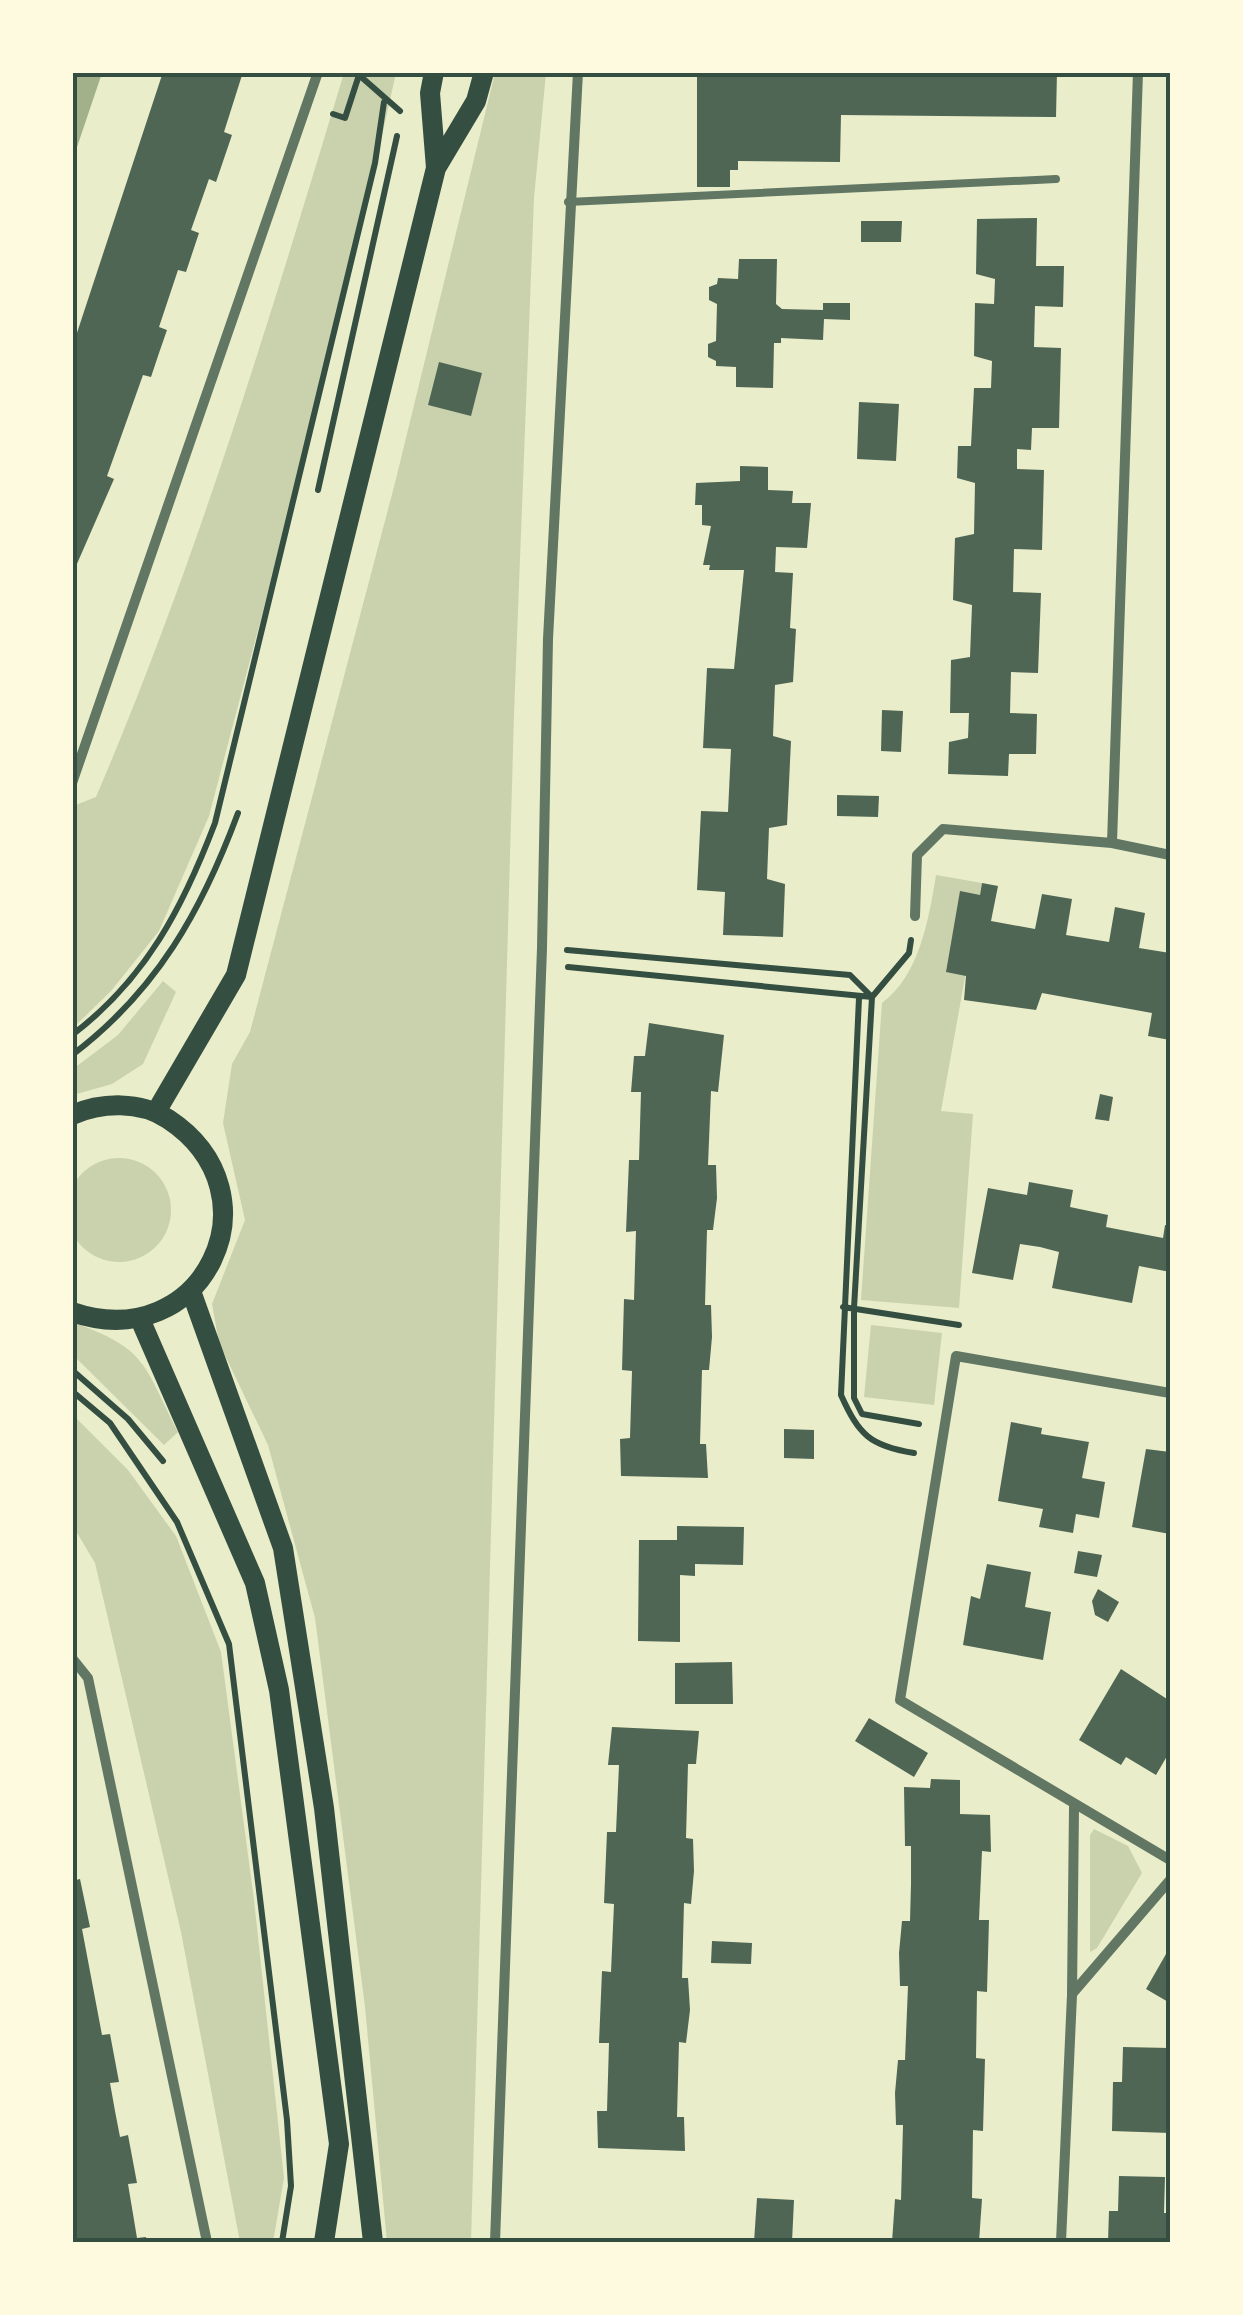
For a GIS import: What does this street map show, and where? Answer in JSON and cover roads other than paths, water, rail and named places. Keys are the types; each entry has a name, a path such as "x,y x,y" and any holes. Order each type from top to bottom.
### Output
{"main road":[{"path":"434,72 430,93 436,168"},
{"path":"156,1112 236,975 436,168 476,101 484,72"},
{"path":"72,1115 89,1108 123,1105 156,1112 188,1133 212,1162 223,1198 222,1236 211,1266 191,1292 140,1319 107,1321 72,1312"},
{"path":"191,1292 283,1548 324,1808 373,2242"},
{"path":"140,1319 255,1583 279,1690 339,2144 324,2242"}],"street":[{"path":"72,783 318,72"},
{"path":"494,2242 542,964 548,639 568,202 578,72"},
{"path":"1112,843 1138,72"},
{"path":"915,916 917,855 943,829 1112,843 1170,855"},
{"path":"1170,1393 956,1356 900,1700 1074,1807 1170,1860"},
{"path":"72,1658 88,1678 207,2242"},
{"path":"1061,2242 1072,1995 1074,1807"},
{"path":"1072,1995 1170,1880"}],"lane":[{"path":"568,202 1056,179"}]}
